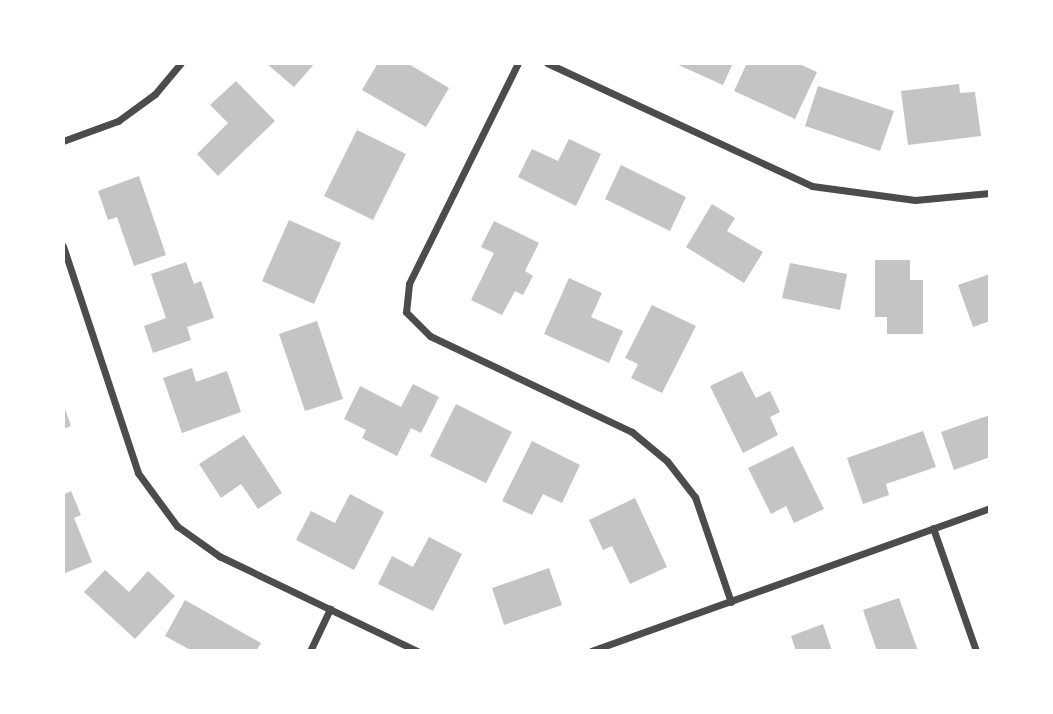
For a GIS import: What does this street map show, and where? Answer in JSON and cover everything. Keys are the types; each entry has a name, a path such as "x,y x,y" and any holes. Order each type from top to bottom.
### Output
{"street":[{"path":"63,141 118,121 155,94 181,63"},
{"path":"518,63 409,284 406,312 430,336 632,432 667,461 695,497 731,602"},
{"path":"547,63 812,187 915,200 990,193"},
{"path":"63,246 146,484 177,526 219,556 417,651"},
{"path":"591,651 990,508"},
{"path":"933,527 976,651"},
{"path":"310,651 330,609"}],"building":[{"path":"266,63 315,63 294,87"},
{"path":"378,63 407,63 449,88 426,127 362,90"},
{"path":"674,63 733,63 723,85"},
{"path":"747,63 797,63 817,72 795,119 734,91"},
{"path":"236,81 275,121 218,176 197,154 228,123 210,105"},
{"path":"959,84 960,93 975,92 981,136 908,145 901,91"},
{"path":"818,86 894,111 880,151 805,126"},
{"path":"357,130 406,154 373,220 324,196"},
{"path":"569,139 601,154 576,206 518,177 532,149 558,161"},
{"path":"621,165 686,197 670,231 605,199"},
{"path":"139,176 166,255 134,266 117,217 108,220 98,191"},
{"path":"712,204 735,218 727,231 763,252 744,283 686,247"},
{"path":"289,220 341,243 314,304 262,281"},
{"path":"494,221 539,243 525,271 533,276 523,295 515,291 502,315 471,300 494,253 481,247"},
{"path":"875,260 910,260 910,280 923,280 923,334 887,334 887,317 875,317"},
{"path":"186,262 194,284 201,281 214,318 187,327 191,340 153,353 144,326 166,318 151,274"},
{"path":"790,263 847,274 840,310 782,298"},
{"path":"990,274 990,321 973,327 958,285"},
{"path":"569,278 602,293 591,317 623,331 609,363 544,334"},
{"path":"652,305 696,326 662,393 631,378 638,364 625,358"},
{"path":"317,321 343,399 305,411 279,334"},
{"path":"192,368 196,382 227,371 241,412 182,433 163,378"},
{"path":"742,371 756,398 770,391 780,412 770,417 778,435 743,453 710,386"},
{"path":"413,384 439,397 421,433 411,428 397,456 362,438 366,430 344,419 360,386 401,407"},
{"path":"63,403 71,426 63,429"},
{"path":"456,404 512,432 486,483 430,456"},
{"path":"990,415 990,457 954,470 941,432"},
{"path":"923,431 936,467 886,484 889,495 863,504 847,458"},
{"path":"244,435 282,493 258,509 241,484 221,498 199,464"},
{"path":"532,441 580,465 562,503 543,494 532,515 502,501"},
{"path":"793,446 824,509 794,523 786,506 771,514 748,468"},
{"path":"71,491 81,515 74,518 92,562 63,574 63,495"},
{"path":"350,494 384,512 354,570 296,540 311,511 335,523"},
{"path":"635,498 667,567 630,584 612,546 603,550 589,520"},
{"path":"429,537 462,554 433,611 378,584 392,556 413,567"},
{"path":"549,568 562,605 504,625 492,588"},
{"path":"105,570 129,592 148,571 175,596 135,639 84,592"},
{"path":"899,598 918,651 877,651 863,610"},
{"path":"185,600 261,643 256,651 192,651 165,636"},
{"path":"823,624 832,651 796,651 791,636"}]}
